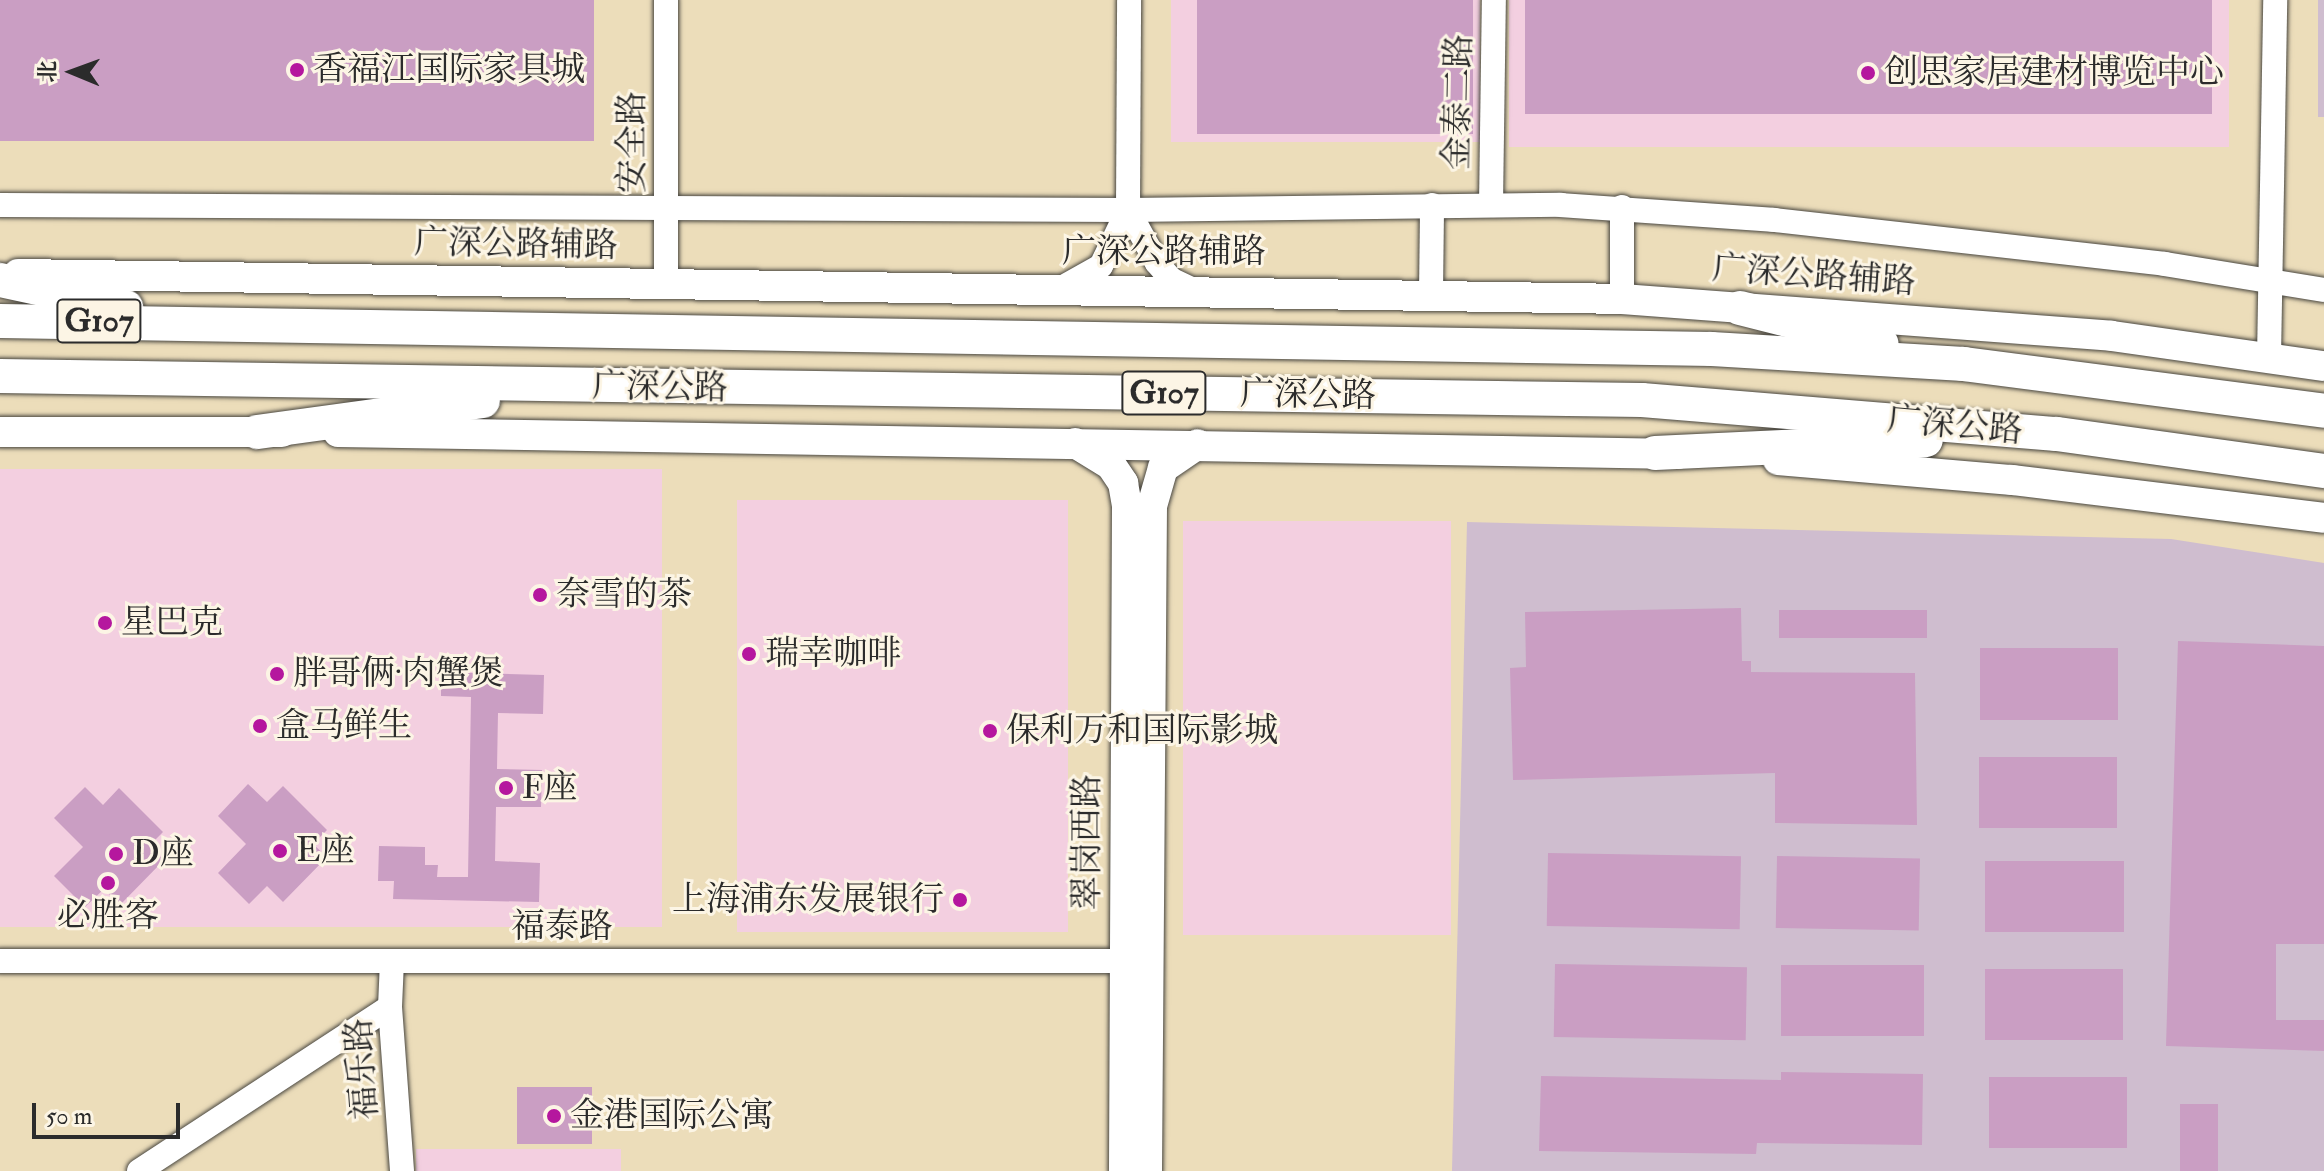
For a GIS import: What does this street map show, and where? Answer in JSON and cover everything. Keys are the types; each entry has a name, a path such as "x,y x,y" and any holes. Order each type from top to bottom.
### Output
{"highway":[{"path":"0,280 197,322"},
{"path":"1740,308 1964,364"},
{"name":"广深公路","path":"0,321 1680,348 1964,364 2324,411"},
{"name":"广深公路","path":"0,376 1642,400 2057,434 2324,471"},
{"path":"257,432 594,386"},
{"path":"1655,453 2057,434"}],"main road":[{"name":"广深公路辅路","path":"0,273 1056,291 1191,289 1622,299 2112,336 2324,366"},
{"path":"0,432 257,432 1655,453 1869,465 2324,518"},
{"name":"翠岗西路","path":"1073,443 1103,458 1123,483 1139,560 1147,1171"},
{"name":"翠岗西路","path":"1124,1171 1125,961 1139,560 1155,487 1177,454 1198,444"}],"street":[{"name":"安全路","path":"666,0 666,284"},
{"path":"1056,291 1101,266 1128,210 1129,0"},
{"name":"金泰二路","path":"1491,205 1494,0"},
{"path":"2269,358 2275,0"},
{"path":"0,205 666,205 1128,210 1432,205 1622,207 1774,220 2271,280 2324,290"},
{"path":"1431,293 1432,205"},
{"path":"1622,207 1622,299"},
{"path":"1128,210 1157,263 1172,280 1191,289"},
{"name":"福泰路","path":"0,961 1125,961"},
{"name":"福乐路","path":"392,961 390,1007 402,1171"},
{"path":"139,1171 390,1007"}],"shaded area":[{"path":"1171,0 1480,0 1480,142 1171,142"},
{"name":"创思家居建材博览中心","path":"1509,0 2229,0 2229,147 1509,147"},
{"path":"2318,0 2324,0 2324,117 2318,117"},
{"path":"0,469 662,469 662,927 0,927"},
{"path":"737,500 1068,500 1068,932 737,932"},
{"path":"1183,521 1451,521 1451,935 1183,935"},
{"path":"1467,522 2171,539 2324,563 2324,1171 1452,1171"},
{"path":"416,1149 621,1149 621,1171 416,1171"}],"building":[{"name":"香福江国际家具城","path":"0,0 594,0 594,141 0,141"},
{"path":"1197,0 1473,0 1473,134 1197,134"},
{"name":"创思家居建材博览中心","path":"1525,0 2212,0 2212,114 1525,114"},
{"path":"1741,608 1742,661 1751,661 1751,672 1915,673 1917,825 1775,823 1775,773 1513,780 1510,668 1526,667 1525,612"},
{"path":"1779,610 1927,610 1927,638 1779,638"},
{"path":"2178,641 2324,646 2324,944 2276,944 2276,1020 2324,1020 2324,1051 2166,1046"},
{"path":"1980,648 2118,648 2118,720 1980,720"},
{"name":"F座","path":"441,672 544,675 543,714 498,713 497,769 542,770 541,807 496,807 495,861 540,863 539,902 393,899 394,881 378,881 379,846 425,847 425,865 438,865 437,877 468,877 471,697 441,696"},
{"path":"1979,757 2117,757 2117,828 1979,828"},
{"name":"E座","path":"248,784 267,802 283,786 327,830 313,844 327,857 283,902 267,886 249,904 218,873 246,844 218,816"},
{"name":"D座","path":"85,787 103,805 119,788 163,832 149,846 164,860 120,905 104,889 85,907 54,876 83,847 54,818"},
{"path":"1548,853 1741,856 1740,929 1547,926"},
{"path":"1777,856 1920,858 1919,930 1776,928"},
{"path":"1985,861 2124,861 2124,932 1985,932"},
{"path":"1555,964 1747,967 1746,1040 1554,1037"},
{"path":"1781,965 1924,965 1924,1036 1781,1036"},
{"path":"1985,969 2123,969 2123,1040 1985,1040"},
{"path":"1781,1072 1923,1074 1922,1145 1757,1143 1756,1154 1539,1151 1541,1076 1781,1080"},
{"path":"1989,1077 2127,1077 2127,1148 1989,1148"},
{"name":"金港国际公寓","path":"517,1087 592,1087 592,1144 517,1144"},
{"path":"2180,1104 2218,1104 2218,1171 2180,1171"}],"place":[{"name":"香福江国际家具城","path":"297,70"},
{"name":"创思家居建材博览中心","path":"1868,73"},
{"name":"奈雪的茶","path":"540,595"},
{"name":"星巴克","path":"105,623"},
{"name":"瑞幸咖啡","path":"749,654"},
{"name":"胖哥俩·肉蟹煲","path":"277,674"},
{"name":"盒马鲜生","path":"260,726"},
{"name":"保利万和国际影城","path":"990,731"},
{"name":"F座","path":"506,788"},
{"name":"E座","path":"280,851"},
{"name":"D座","path":"116,854"},
{"name":"必胜客","path":"108,883"},
{"name":"上海浦东发展银行","path":"960,900"},
{"name":"金港国际公寓","path":"554,1116"}]}
